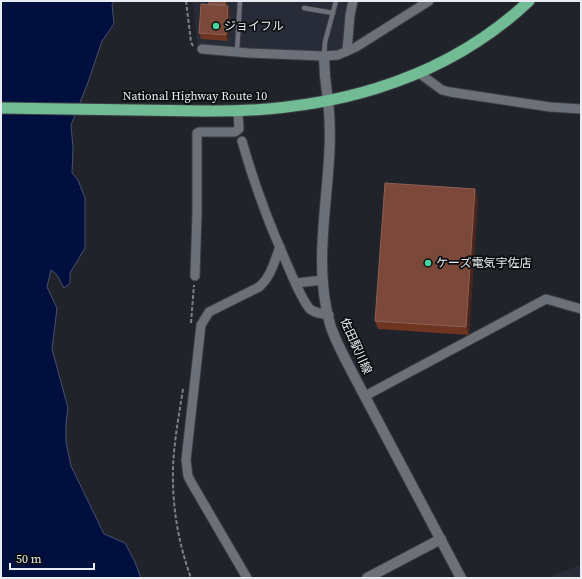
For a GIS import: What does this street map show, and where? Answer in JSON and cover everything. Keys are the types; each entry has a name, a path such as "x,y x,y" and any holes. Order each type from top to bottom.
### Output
{"highway":[{"name":"National Highway Route 10","path":"1,108 238,112 276,109 328,100 380,88 419,73 469,48 494,31 529,1"}],"main road":[{"name":"佐田駅川線","path":"324,56 331,126 322,256 323,280 330,324 339,347 461,578"},
{"path":"367,578 441,539"}],"street":[{"path":"346,52 353,1"},
{"path":"202,49 249,53 324,56 338,55 356,47 429,1"},
{"path":"419,73 442,90 450,92 550,107 581,109"},
{"path":"195,276 198,213 197,133 235,132 239,129 238,112"},
{"path":"242,141 254,182 280,248 296,283 310,308 315,312 329,315"},
{"path":"247,578 191,482 188,476 186,460 201,325 209,312 259,287 265,282 270,274 280,248"},
{"path":"296,283 323,280"},
{"path":"365,396 546,299 581,309"}],"lane":[{"path":"237,51 240,1"},
{"path":"324,56 325,42 336,1"},
{"path":"304,8 333,13"}],"path":[{"path":"186,1 190,42 194,47 202,49"}],"shaded area":[{"path":"1,1 115,1 112,4 114,24 102,41 71,125 73,148 72,173 78,180 85,198 85,248 70,273 70,283 64,288 57,275 51,270 47,287 57,308 52,349 68,408 66,442 71,466 104,534 125,543 141,578 1,578"},
{"path":"193,1 352,1 341,51 314,54 197,44"},
{"path":"581,565 581,578 545,578"}],"building":[{"path":"209,1 225,1 225,5 209,4"},
{"name":"ジョイフル","path":"201,4 228,6 226,35 199,33"},
{"name":"ケーズ電気宇佐店","path":"385,183 475,189 466,327 375,321"}],"place":[{"name":"ジョイフル","path":"216,26"},
{"name":"ケーズ電気宇佐店","path":"428,263"}]}
